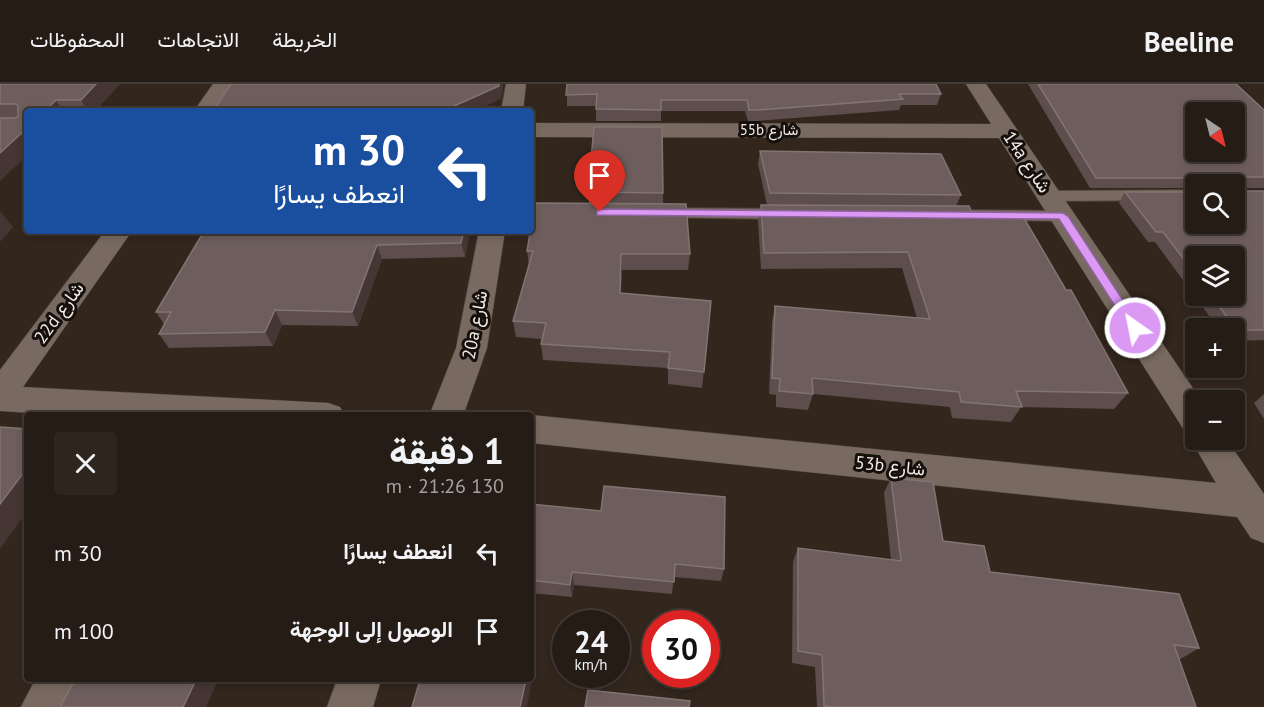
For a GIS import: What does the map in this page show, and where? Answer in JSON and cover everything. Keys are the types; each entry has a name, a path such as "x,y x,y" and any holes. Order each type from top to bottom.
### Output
{"street":[{"path":"208,108 224,84"},
{"path":"512,108 516,84"},
{"name":"14a شارع","path":"976,84 1185,404"},
{"name":"55b شارع","path":"534,130 1006,131"},
{"name":"22d شارع","path":"0,396 117,234"},
{"name":"20a شارع","path":"448,412 459,390 475,339 492,234"},
{"path":"0,396 202,412"},
{"name":"53b شارع","path":"534,429 1256,514"},
{"path":"1214,450 1256,514"},
{"path":"44,707 59,682"},
{"path":"350,707 358,682"}],"lane":[{"path":"921,215 1185,196"},
{"path":"637,213 803,214"}],"building":[{"path":"0,84 96,84 81,100 56,100 48,108 24,108 24,131 0,153 0,118 16,118 18,106 0,104"},
{"path":"231,84 499,84 450,108 215,108"},
{"path":"567,84 936,84 941,94 899,94 903,99 759,110 749,110 747,100 661,100 661,110 596,109 597,94 566,95"},
{"path":"1038,84 1236,84 1264,110 1264,177 1245,177 1245,174 1185,174 1185,178 1096,178"},
{"path":"594,127 662,127 663,193 588,192"},
{"path":"760,151 941,154 961,195 770,193"},
{"path":"1245,191 1264,191 1264,330 1245,330 1245,318 1228,318 1219,306 1245,306 1245,246 1185,246 1185,261 1163,232 1156,232 1125,192 1185,192 1185,234 1245,234"},
{"path":"535,203 686,204 690,254 621,254 620,293 711,301 704,372 668,368 670,352 541,344 546,323 513,321 533,251 527,251 530,234 534,234"},
{"path":"761,205 969,206 974,218 1024,218 1066,290 1071,290 1128,393 1016,391 1022,407 961,402 959,392 812,378 813,394 779,391 780,379 772,378 775,306 930,319 908,252 764,253"},
{"path":"202,234 463,234 461,243 377,245 352,312 275,310 265,332 159,334 171,312 156,312"},
{"path":"0,427 24,429 24,472 0,504"},
{"path":"891,478 933,482 943,541 984,546 990,572 1179,594 1199,648 1174,645 1196,707 824,706 822,655 798,651 798,548 901,561"},
{"path":"604,486 725,497 724,569 675,564 674,582 572,572 570,585 534,580 534,504 601,511"},
{"path":"74,682 195,682 183,707 60,707"},
{"path":"419,682 526,682 520,707 412,707"},
{"path":"588,690 690,701 689,707 585,707"}],"route":[{"path":"600,212 1063,216 1135,328"}]}
